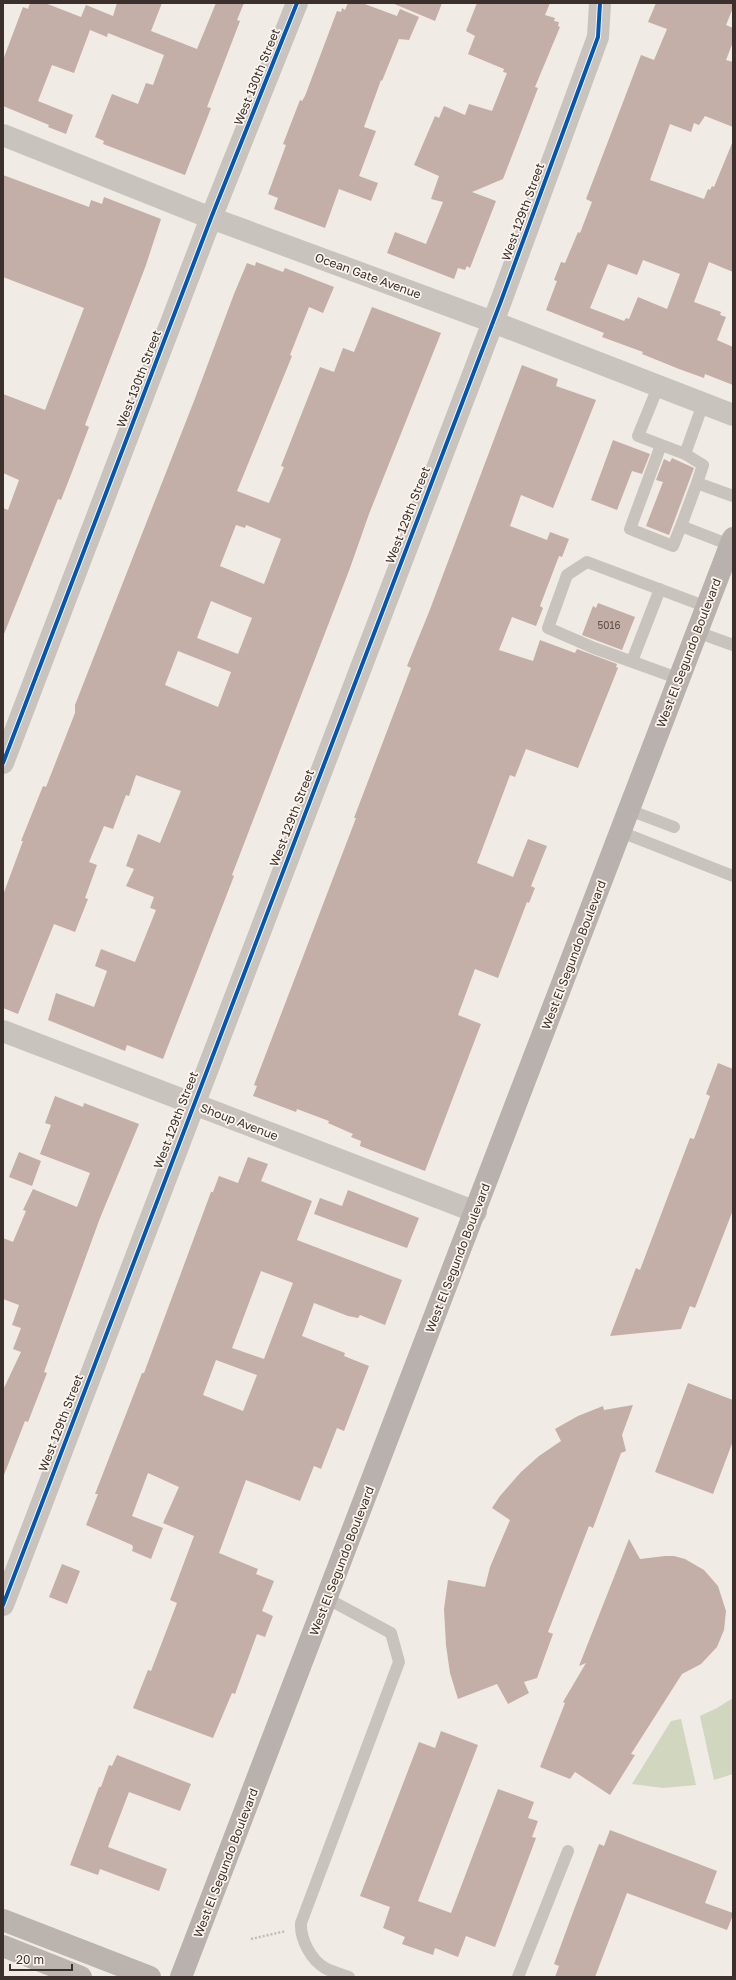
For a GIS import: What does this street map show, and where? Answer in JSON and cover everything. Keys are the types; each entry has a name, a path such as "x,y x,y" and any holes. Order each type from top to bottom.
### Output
{"main road":[{"name":"West El Segundo Boulevard","path":"182,1977 732,542"},
{"path":"3,1920 150,1977"},
{"path":"3,1946 81,1977"}],"street":[{"name":"West 130th Street","path":"3,763 211,218 298,3"},
{"name":"West 129th Street","path":"3,1606 193,1104 493,322 598,37 600,3"},
{"name":"Ocean Gate Avenue","path":"3,135 211,218 493,322 733,415"},
{"name":"Shoup Avenue","path":"3,1031 476,1212"}],"lane":[{"path":"658,387 638,436 685,454 703,465 673,546 630,529 660,445"},
{"path":"685,454 704,404"},
{"path":"697,483 733,496"},
{"path":"681,526 732,542"},
{"path":"680,679 548,628 567,575 587,562 707,607"},
{"path":"632,661 660,589"},
{"path":"697,632 733,645"},
{"path":"629,810 674,827"},
{"path":"621,832 733,876"},
{"path":"328,1599 391,1633 399,1662 301,1923 307,1950 324,1968 349,1977"},
{"path":"518,1977 568,1851"}],"path":[{"path":"251,1940 290,1930"}],"green space":[{"path":"733,1698 733,1774 714,1780 700,1716"},
{"path":"681,1719 696,1785 663,1788 632,1784 671,1721"}],"building":[{"path":"30,3 45,3 81,17 86,5 113,16 117,3 162,3 151,31 197,49 216,3 244,3 237,20 240,21 207,107 211,108 185,175 103,144 104,141 95,137 112,94 138,104 146,83 153,85 164,55 108,33 107,37 90,30 74,73 52,65 38,101 73,115 66,134 48,127 49,125 3,106 3,60 23,7 28,9"},
{"path":"348,3 362,3 397,16 400,9 419,17 409,40 399,39 382,81 381,80 364,127 376,131 359,176 378,183 371,201 339,189 325,228 274,209 278,198 268,194 286,145 283,144 300,100 302,101 305,96 337,11 341,12 342,8 345,10"},
{"path":"392,3 442,3 435,21"},
{"path":"477,3 550,3 545,15 555,18 554,21 559,22 558,26 560,27 535,87 538,88 503,179 472,192 496,201 470,268 467,266 465,270 458,268 454,279 387,253 395,232 426,244 443,202 431,199 439,176 414,165 435,116 439,118 444,106 465,115 469,104 492,111 507,73 503,72 504,69 468,54 475,36 466,31"},
{"path":"656,3 733,3 733,8 726,25 733,28 733,42 726,60 733,62 733,127 705,116 699,125 694,123 691,132 670,124 650,180 704,199 708,189 710,190 712,186 714,187 733,141 733,272 709,262 694,302 721,312 720,315 726,317 717,340 733,347 733,385 705,374 704,378 679,369 642,354 643,352 602,337 604,333 546,310 557,281 554,280 561,262 565,263 578,232 580,233 592,202 586,199 641,55 654,60 667,29 648,22","holes":["643,260 680,274 667,309 638,297 629,319 626,318 624,321 590,308 608,264 637,275"]},
{"path":"3,175 89,207 91,200 102,204 104,197 161,219 146,265 85,425 89,427 72,472 61,500 58,499 4,634 3,508 8,510 19,480 3,473 3,394 45,410 84,308 3,277"},
{"path":"256,262 283,272 285,268 334,287 323,313 309,307 290,355 292,356 237,491 269,503 284,467 281,466 320,367 334,372 343,348 354,352 372,307 441,333 369,514 350,568 232,875 234,876 163,1059 127,1045 125,1051 48,1020 56,993 94,1007 107,971 95,966 101,949 135,962 156,910 150,908 154,897 126,886 134,869 126,866 138,834 160,843 181,791 136,775 129,796 126,795 113,829 104,826 89,862 97,865 85,898 88,899 75,932 54,924 18,1014 3,1008 3,895 23,841 21,841 43,786 46,787 75,713 75,705 194,401 234,294 247,263 255,266","holes":["236,525 245,528 246,525 281,539 264,584 220,566","211,601 252,618 238,654 197,638","178,651 231,672 218,707 165,685"]},
{"path":"522,365 558,379 556,386 596,400 553,508 521,495 510,526 547,540 550,532 569,539 562,557 559,556 540,606 543,608 536,626 512,617 499,650 533,661 540,640 575,653 577,649 617,664 616,667 618,668 578,768 526,749 515,777 510,775 477,863 513,877 528,839 547,846 531,886 535,888 529,903 527,902 498,978 475,969 458,1015 481,1024 425,1171 360,1146 361,1141 351,1137 353,1134 328,1123 329,1121 297,1109 296,1112 253,1096 257,1086 254,1085 356,818 354,818 411,668 407,666 429,612"},
{"path":"613,440 650,454 642,474 632,471 617,510 591,500"},
{"path":"672,458 694,468 669,535 646,526 663,482 656,480 664,459 670,462"},
{"path":"598,603 635,617 622,650 582,635 593,606 596,608"},
{"path":"718,1063 733,1069 733,1210 695,1308 690,1306 681,1329 610,1336 636,1268 640,1270 690,1138 694,1139 710,1096 706,1094"},
{"path":"55,1096 83,1107 84,1103 139,1124 100,1218 44,1372 47,1373 28,1422 25,1421 4,1475 3,1390 21,1352 13,1349 21,1328 12,1325 19,1305 3,1299 3,1238 13,1242 26,1211 23,1210 33,1189 77,1207 90,1173 40,1154 51,1125 45,1123"},
{"path":"19,1152 41,1161 32,1186 9,1177"},
{"path":"248,1157 268,1164 261,1181 312,1201 297,1240 402,1280 385,1325 360,1315 358,1318 348,1316 314,1303 302,1336 345,1353 344,1356 369,1366 344,1431 337,1428 321,1469 314,1466 300,1501 246,1480 219,1553 258,1569 256,1574 274,1581 262,1611 273,1616 265,1637 257,1634 235,1694 232,1693 213,1738 133,1708 148,1670 151,1671 177,1603 170,1600 194,1536 163,1523 179,1487 148,1473 132,1516 163,1528 151,1559 132,1551 132,1545 86,1525 98,1494 95,1494 142,1373 144,1373 211,1192 213,1192 219,1176 238,1183","holes":["261,1271 293,1283 264,1359 232,1348","216,1360 257,1375 243,1411 203,1395"]},
{"path":"348,1190 419,1218 407,1248 314,1214 320,1198 342,1206"},
{"path":"688,1383 733,1400 733,1441 713,1494 655,1472"},
{"path":"633,1405 622,1435 626,1451 621,1453 593,1528 589,1526 548,1632 553,1634 537,1678 524,1682 529,1693 508,1704 497,1684 458,1699 450,1673 446,1645 444,1609 448,1580 485,1587 490,1567 510,1520 492,1508 500,1496 521,1472 539,1456 561,1441 555,1429 578,1416 603,1406 604,1410"},
{"path":"629,1539 640,1559 674,1556 685,1559 704,1570 718,1586 726,1611 724,1630 717,1647 701,1664 682,1674 631,1754 635,1755 610,1795 575,1772 570,1779 540,1767 565,1703 563,1702 586,1663 579,1666"},
{"path":"62,1564 80,1571 67,1604 49,1597"},
{"path":"441,1731 478,1745 418,1901 451,1913 498,1789 534,1802 528,1818 538,1821 532,1837 536,1838 495,1947 466,1936 458,1957 435,1948 433,1955 402,1944 405,1937 383,1928 390,1907 360,1896 419,1742 435,1748"},
{"path":"117,1755 191,1784 180,1811 129,1792 108,1847 167,1869 159,1891 100,1869 98,1875 70,1865 99,1787 101,1787 109,1765 112,1766"},
{"path":"610,1830 717,1871 705,1903 733,1913 733,1915 727,1930 627,1893 595,1977 555,1977 559,1966 554,1964 575,1907 599,1844 604,1846"}],"cycle path":[{"path":"3,763 211,218 297,3"},
{"path":"3,1605 501,301 598,37 600,3"}]}
